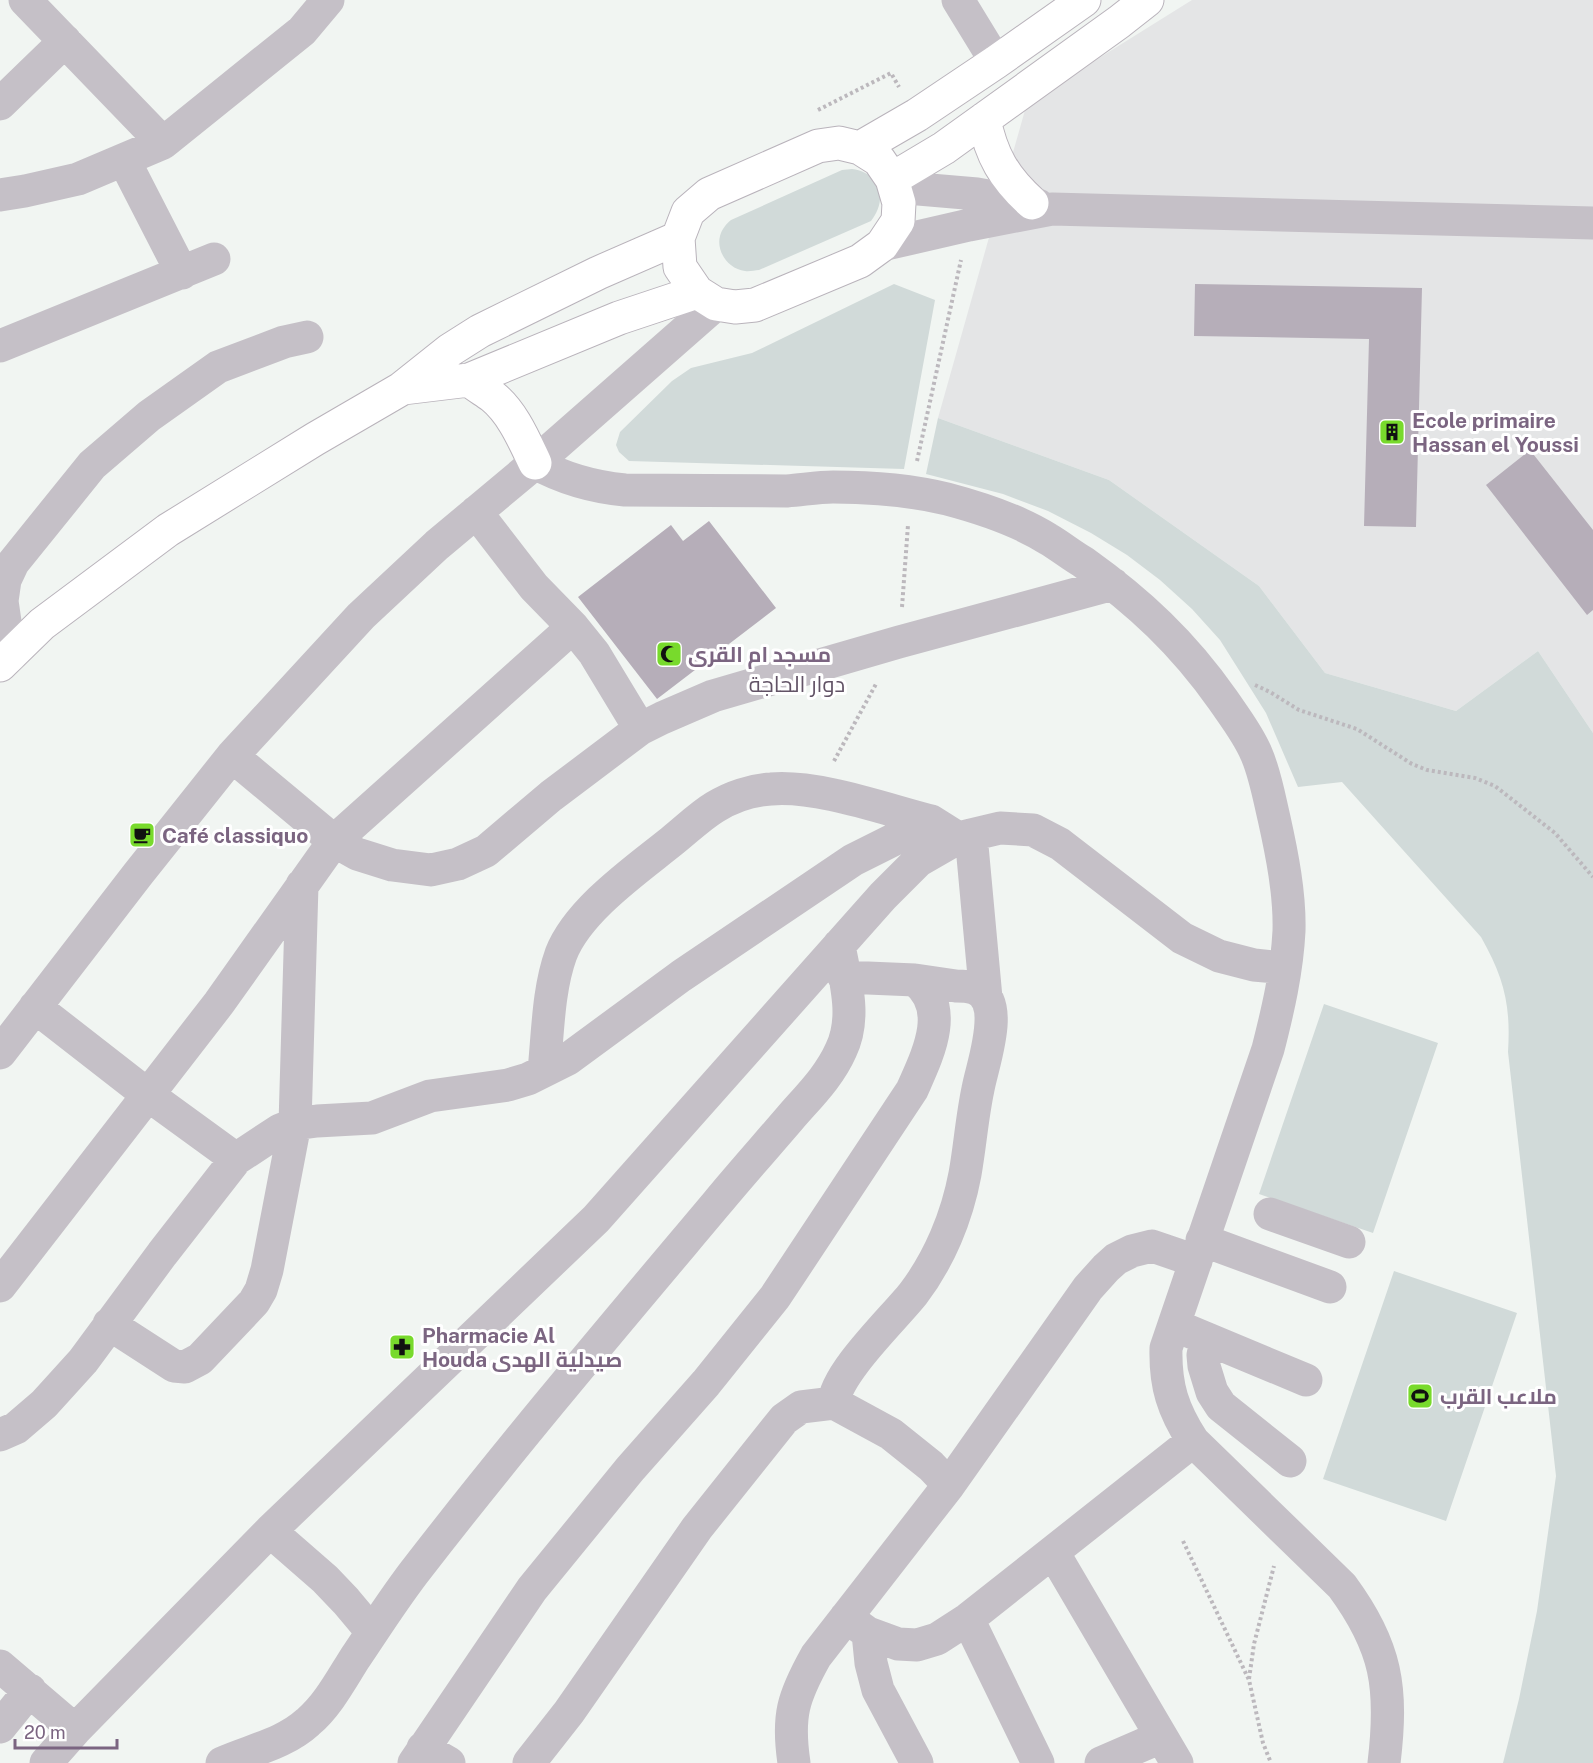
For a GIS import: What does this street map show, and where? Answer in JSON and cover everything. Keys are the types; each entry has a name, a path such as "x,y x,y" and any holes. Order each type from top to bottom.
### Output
{"main road":[{"path":"860,148 917,115 1084,0"},
{"path":"893,183 1147,0"},
{"path":"984,119 992,149 1007,178 1042,206"},
{"path":"401,388 469,380 619,318 707,298 735,307 755,305 860,261 882,245 898,221 899,203 893,183 879,160 860,148 839,143 818,146 709,194 688,213 678,238 680,267 707,298"},
{"path":"5,660 52,617 168,530 401,388 450,350 480,331 598,273 678,238"},
{"path":"469,380 493,397 507,411 535,463"}],"street":[{"path":"0,195 78,179 163,143 302,32 328,0"},
{"path":"958,0 996,62"},
{"path":"32,2 65,41 163,143"},
{"path":"0,104 65,41"},
{"path":"124,159 182,273"},
{"path":"893,183 977,194 1042,206 1593,224"},
{"path":"882,245 1042,206"},
{"path":"0,346 214,259"},
{"path":"0,1053 232,756 361,616 437,545 535,463 707,298"},
{"path":"5,660 2,601 5,580 13,563 92,465 149,416 218,367 284,342 307,337"},
{"path":"535,463 578,482 601,488 626,490 790,491 830,487 911,492 964,504 1015,522 1048,538 1113,584 1156,621 1180,645 1233,714 1256,752 1280,845 1289,930 1286,968 1268,1049 1166,1348 1167,1384 1181,1422 1193,1441 1342,1586 1359,1609 1373,1635 1383,1665 1389,1696 1384,1763"},
{"path":"476,512 534,587 573,627 594,653 640,729"},
{"path":"232,756 334,841 357,854 392,865 431,870 458,864 486,851 551,796 640,729 714,696 899,642 1113,584"},
{"path":"0,1286 219,1003 334,841 573,627"},
{"path":"544,1071 555,976 562,952 578,926 609,892 714,807 738,796 759,791 800,789 836,796 953,831"},
{"path":"0,1435 16,1428 44,1404 83,1361 236,1159 280,1130 296,1124 372,1118 430,1096 528,1079 568,1059 681,976 853,860 953,831 1000,828 1033,830 1060,844 1182,938 1219,956 1254,965 1286,968"},
{"path":"46,1763 75,1730 270,1531 596,1219 842,961 883,896 918,861 953,831"},
{"path":"834,1403 838,1386 928,1272 958,1205 965,1174 977,1090 990,1036 991,1015 953,831"},
{"path":"109,1324 174,1366 185,1367 200,1359 254,1302 261,1290 296,1124 302,885"},
{"path":"842,961 915,980 974,988 986,998"},
{"path":"222,1763 273,1744 308,1722 328,1701 372,1632 418,1568 521,1439 743,1172 829,1074 843,1048 849,1027 849,1006 842,961"},
{"path":"429,1758 532,1589 630,1469 706,1383 775,1297 912,1090 924,1063 934,1026 934,1007 923,986 915,980"},
{"path":"35,1006 148,1095 236,1159"},
{"path":"794,1763 791,1742 792,1712 802,1682 816,1656 857,1625 948,1485 1088,1288 1116,1259 1132,1251 1152,1246 1199,1250 1317,1282 1334,1237 1270,1214"},
{"path":"1174,1324 1306,1380"},
{"path":"1207,1339 1203,1355 1204,1366 1212,1392 1221,1406 1290,1461"},
{"path":"529,1763 575,1702 697,1528 792,1412 801,1407 834,1403 891,1434 911,1448 948,1485"},
{"path":"857,1625 898,1644 918,1645 938,1639 968,1619 1193,1441"},
{"path":"270,1531 325,1579 372,1632"},
{"path":"1053,1552 1169,1750 1101,1763"},
{"path":"968,1619 1038,1763"},
{"path":"857,1625 878,1690 917,1763"},
{"path":"0,1666 75,1730"},
{"path":"0,1727 30,1690"}],"path":[{"path":"911,492 969,225"},
{"path":"1208,679 1242,681 1258,686 1299,710 1357,729 1405,760 1427,770 1475,778 1495,786 1555,833 1593,877"},
{"path":"1183,1541 1249,1680 1263,1743 1271,1763"},
{"path":"1249,1680 1254,1644 1276,1560"}],"shaded area":[{"path":"1192,0 1593,0 1593,733 1538,651 1456,711 1325,673 1259,586 1109,480 938,418 1027,103"},
{"path":"852,169 870,176 879,188 879,204 871,221 759,270 739,270 725,258 719,242 724,227 731,220 842,170"},
{"path":"894,284 935,300 904,469 629,461 619,452 616,445 620,432 672,381 691,368 752,353"},
{"path":"938,418 1109,480 1259,586 1325,673 1456,711 1538,651 1593,733 1593,1763 1503,1763 1537,1611 1556,1476 1508,1052 1507,1006 1500,979 1489,952 1481,937 1342,782 1298,787 1266,713 1220,640 1192,609 1160,580 1127,555 1048,511 1003,494 926,474"},
{"path":"1324,1004 1438,1043 1373,1233 1259,1194"},
{"name":"ملاعب القرب","path":"1394,1271 1517,1313 1446,1521 1323,1479"}],"building":[{"name":"Ecole primaire Hassan el Youssi","path":"1195,284 1422,288 1416,527 1364,526 1369,339 1194,336"},
{"path":"1530,450 1593,530 1593,610 1587,615 1486,485"},
{"name":"مسجد ام القرى","path":"709,521 776,608 657,699 578,597 671,525 683,541"}],"place":[{"name":"Ecole primaire Hassan el Youssi","path":"1392,432"},
{"name":"مسجد ام القرى","path":"669,654"},
{"name":"Café classiquo","path":"142,835"},
{"name":"Pharmacie Al Houda صيدلية الهدى","path":"402,1347"},
{"name":"ملاعب القرب","path":"1420,1396"}],"district":[{"name":"دوار الحاجة","path":"797,684"}]}
